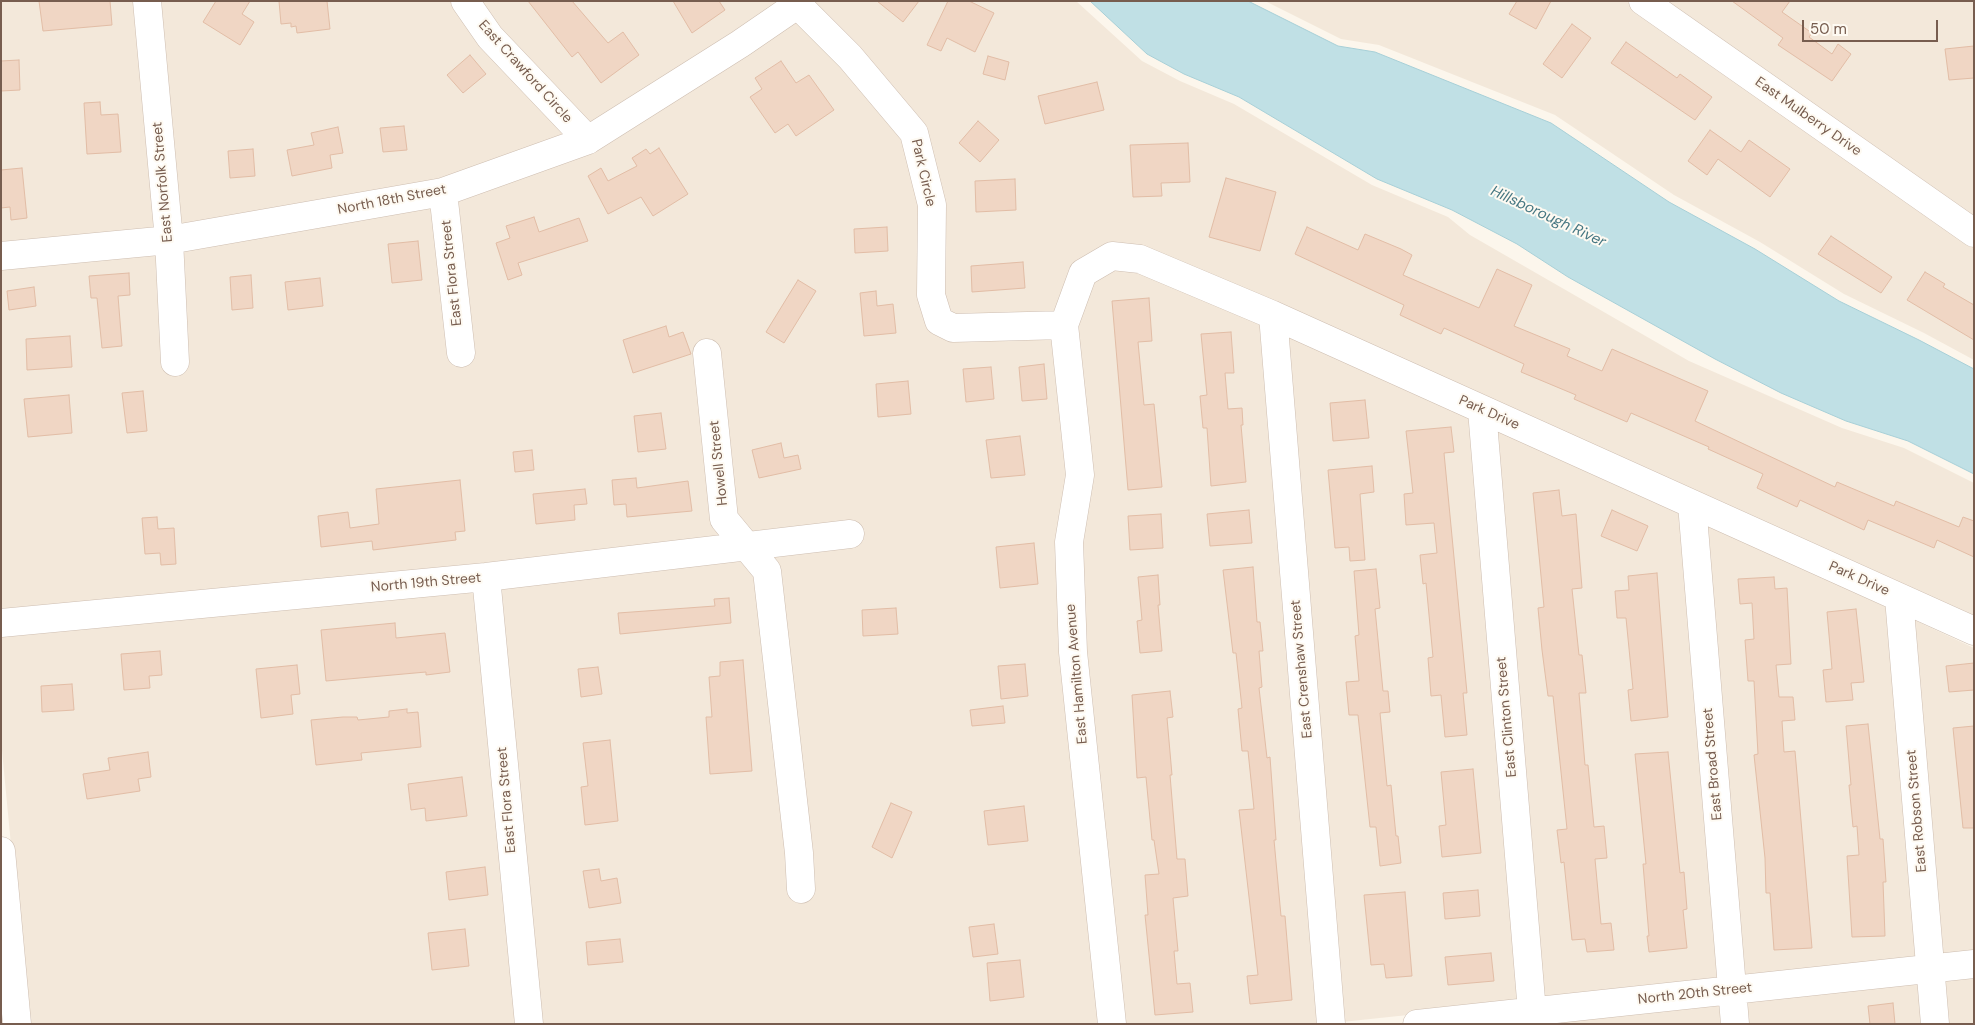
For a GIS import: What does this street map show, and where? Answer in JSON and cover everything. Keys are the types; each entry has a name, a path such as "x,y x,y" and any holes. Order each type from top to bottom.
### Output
{"street":[{"name":"East Norfolk Street","path":"147,1 169,240 175,362"},
{"name":"East Crawford Circle","path":"464,1 490,37 588,140"},
{"name":"East Mulberry Drive","path":"1643,1 1974,233"},
{"name":"North 18th Street","path":"1,256 169,240 442,192 588,140 740,44 795,3"},
{"name":"Park Circle","path":"795,3 850,57 914,133 932,205 931,295 939,320 953,328 1064,325"},
{"name":"East Flora Street","path":"442,192 461,353"},
{"name":"Park Drive","path":"1064,325 1084,273 1112,256 1140,259 1273,315 1974,631"},
{"name":"East Crenshaw Street","path":"1273,315 1331,1024"},
{"name":"East Hamilton Avenue","path":"1064,325 1080,475 1069,542 1073,652 1112,1024"},
{"name":"Howell Street","path":"707,353 724,518 766,571 800,853 801,889"},
{"name":"East Clinton Street","path":"1482,410 1532,1018"},
{"name":"East Broad Street","path":"1692,504 1735,1024"},
{"name":"North 19th Street","path":"1,623 486,577 850,534"},
{"name":"East Flora Street","path":"486,577 529,1024"},
{"name":"East Robson Street","path":"1900,598 1935,1024"},
{"path":"1,851 6,948 17,1024"},
{"name":"North 20th Street","path":"1417,1024 1532,1018 1732,990 1974,964"}],"shaded area":[{"path":"1,1 137,1 157,232 1,246"},
{"path":"158,1 452,1 570,137 440,183 179,229"},
{"path":"477,1 780,1 590,128 498,31"},
{"path":"807,1 1076,1 1142,61 1180,81 1234,104 1372,185 1448,217 1470,235 1689,361 1842,428 1904,448 1974,483 1974,620 1113,246 1057,316 948,314 942,294 924,131"},
{"path":"1265,1 1626,1 1974,245 1974,360 1844,294 1760,242 1674,195 1555,115 1379,45 1341,39"},
{"path":"1661,1 1974,1 1974,221"},
{"path":"795,18 842,63 904,137 922,206 929,323 1055,335 1069,475 1101,1024 539,1024 497,585 861,542 859,523 750,535 735,515 717,342 696,345 714,520 726,538 485,568 1,613 1,265 159,251 165,372 186,371 180,248 433,204 451,363 472,361 454,198"},
{"path":"1114,265 1136,268 1263,321 1321,1024 1122,1024 1083,651 1075,326 1092,279"},
{"path":"1285,331 1472,416 1521,1003 1342,1022"},
{"path":"1493,426 1682,511 1721,982 1542,1001"},
{"path":"1704,522 1890,609 1919,960 1742,979"},
{"path":"476,587 518,1024 28,1024 1,740 1,632"},
{"path":"1912,619 1974,648 1974,955 1940,958"},
{"path":"1974,973 1974,1024 1946,1024 1942,977"},
{"path":"1921,979 1925,1024 1745,1024 1743,998"},
{"path":"1722,1000 1724,1024 1543,1024"}],"water":[{"name":"Hillsborough River","path":"1090,1 1248,1 1338,46 1375,52 1551,123 1669,202 1755,249 1839,301 1974,369 1974,474 1908,441 1846,421 1781,393 1715,359 1568,277 1517,244 1452,210 1377,179 1239,97 1184,74 1147,54"}],"building":[{"path":"39,1 110,1 112,25 43,31"},
{"path":"216,1 250,1 242,14 254,22 240,45 203,22"},
{"path":"279,1 327,1 330,29 297,33 296,26 291,27 291,23 281,24"},
{"path":"528,1 572,1 608,43 623,32 639,55 601,83 578,52 572,57"},
{"path":"673,1 719,1 725,10 692,33"},
{"path":"877,1 919,1 903,22"},
{"path":"948,1 969,1 994,13 975,52 947,38 941,51 927,45"},
{"path":"1517,1 1551,1 1536,29 1509,14"},
{"path":"1732,1 1790,1 1782,12 1812,33 1809,37 1832,54 1838,44 1851,54 1832,81 1778,45 1783,38"},
{"path":"1572,24 1591,38 1562,78 1543,64"},
{"path":"1626,42 1677,78 1680,74 1712,97 1695,120 1611,63"},
{"path":"1974,46 1974,78 1949,80 1945,49"},
{"path":"470,55 486,74 463,93 447,75"},
{"path":"988,56 1009,62 1005,80 983,74"},
{"path":"19,60 20,90 1,91 1,61"},
{"path":"781,61 796,83 809,75 834,110 796,136 788,124 775,133 750,97 762,89 755,78"},
{"path":"1097,82 1104,110 1045,124 1038,96"},
{"path":"100,102 101,115 118,114 121,152 87,154 84,103"},
{"path":"978,121 999,140 980,162 959,143"},
{"path":"404,126 407,150 383,152 380,128"},
{"path":"338,127 343,153 330,155 332,168 292,176 287,150 314,145 311,133"},
{"path":"1710,130 1741,152 1749,140 1790,169 1770,197 1718,159 1707,175 1688,161"},
{"path":"1188,143 1190,182 1161,183 1162,196 1133,197 1130,145"},
{"path":"659,148 688,194 653,216 641,197 608,214 588,176 601,168 608,181 637,166 632,158 646,149 650,154"},
{"path":"253,149 255,176 230,178 228,151"},
{"path":"22,168 27,218 11,220 10,207 1,208 1,170"},
{"path":"1226,178 1276,192 1260,251 1209,237"},
{"path":"1015,179 1016,210 976,212 975,181"},
{"path":"534,217 539,232 579,218 588,241 518,263 522,275 508,280 496,243 510,238 506,226"},
{"path":"887,227 888,251 855,253 854,229"},
{"path":"1307,227 1358,250 1365,234 1401,249 1412,255 1403,275 1479,308 1497,269 1532,285 1514,326 1570,349 1567,356 1602,371 1612,349 1708,391 1695,421 1835,487 1837,482 1894,506 1896,501 1959,527 1963,517 1974,521 1974,557 1937,540 1934,548 1868,520 1864,530 1800,500 1797,507 1757,488 1763,474 1708,449 1709,447 1631,413 1627,422 1574,399 1576,395 1521,372 1524,364 1444,328 1441,334 1400,315 1404,305 1295,254"},
{"path":"1831,236 1892,277 1881,293 1818,254"},
{"path":"418,241 422,280 392,283 388,244"},
{"path":"1023,262 1025,288 972,292 971,266"},
{"path":"1925,272 1945,284 1943,287 1974,305 1974,340 1907,300"},
{"path":"129,273 130,295 118,296 122,346 102,348 97,298 91,298 89,276"},
{"path":"251,275 253,308 232,310 230,277"},
{"path":"320,278 323,306 288,310 285,282"},
{"path":"798,280 816,291 784,343 766,332"},
{"path":"34,287 36,306 9,310 7,291"},
{"path":"876,291 877,306 893,304 896,333 864,336 860,293"},
{"path":"1149,298 1152,341 1138,342 1144,405 1154,404 1162,487 1128,490 1112,301"},
{"path":"666,326 669,337 683,332 691,354 633,373 623,340"},
{"path":"1231,332 1234,373 1225,373 1228,409 1242,408 1243,425 1241,425 1246,482 1211,486 1207,428 1203,428 1200,396 1207,395 1201,334"},
{"path":"70,336 72,367 27,370 26,339"},
{"path":"1044,364 1047,399 1022,401 1019,367"},
{"path":"991,367 994,399 966,402 963,369"},
{"path":"908,381 911,414 878,417 876,384"},
{"path":"143,391 147,431 127,433 122,393"},
{"path":"69,395 72,433 28,437 24,399"},
{"path":"1365,400 1369,438 1333,441 1330,403"},
{"path":"661,413 666,449 638,452 634,416"},
{"path":"1451,427 1454,452 1444,453 1467,693 1463,693 1467,735 1445,737 1441,695 1431,696 1428,658 1433,657 1426,583 1423,584 1420,555 1437,553 1434,523 1406,525 1404,494 1413,493 1406,431"},
{"path":"1020,436 1025,475 991,478 986,440"},
{"path":"781,443 784,458 798,455 801,469 759,478 752,450"},
{"path":"532,450 534,470 515,472 513,452"},
{"path":"1372,466 1374,492 1360,494 1365,560 1350,561 1349,547 1335,548 1328,470"},
{"path":"636,478 637,488 688,481 692,511 627,517 626,504 614,505 612,480"},
{"path":"460,480 465,531 455,532 456,540 373,550 372,541 321,547 318,516 348,512 350,528 379,524 376,489"},
{"path":"585,489 587,504 574,505 575,520 536,524 533,494"},
{"path":"1559,490 1562,516 1576,514 1582,588 1572,589 1579,655 1582,655 1586,693 1579,693 1585,765 1588,765 1594,827 1604,826 1607,858 1595,859 1601,924 1611,923 1614,950 1587,952 1585,939 1572,940 1564,862 1561,863 1557,830 1567,829 1553,696 1548,696 1542,650 1538,608 1544,607 1533,493"},
{"path":"1249,510 1252,543 1210,546 1207,514"},
{"path":"1612,510 1648,526 1637,551 1601,536"},
{"path":"1161,514 1163,548 1130,550 1128,516"},
{"path":"157,517 158,529 174,528 176,564 161,565 160,553 145,554 142,518"},
{"path":"1034,543 1038,584 1000,588 996,547"},
{"path":"1253,567 1257,622 1260,622 1263,651 1259,651 1262,687 1259,688 1267,758 1270,757 1276,840 1274,840 1281,916 1285,916 1292,1000 1250,1004 1247,976 1258,975 1239,810 1254,809 1248,751 1242,751 1238,709 1242,708 1236,653 1233,653 1223,570"},
{"path":"1376,569 1380,608 1375,609 1383,691 1388,691 1390,712 1380,713 1387,786 1391,785 1396,836 1398,836 1401,863 1380,866 1376,827 1370,827 1358,715 1349,715 1346,682 1359,681 1355,636 1359,635 1354,571"},
{"path":"1657,573 1668,717 1631,721 1628,690 1633,689 1626,618 1617,618 1615,591 1629,590 1628,576"},
{"path":"1158,575 1160,605 1158,605 1162,651 1140,653 1137,621 1142,620 1138,577"},
{"path":"1774,577 1775,589 1787,588 1791,664 1776,665 1779,697 1793,697 1795,720 1782,721 1784,752 1795,751 1812,948 1774,950 1770,893 1766,893 1765,858 1754,755 1758,754 1754,681 1748,681 1745,640 1754,639 1752,603 1740,604 1738,579"},
{"path":"729,598 731,623 620,634 618,613 715,606 714,599"},
{"path":"896,608 898,634 863,636 862,610"},
{"path":"1856,609 1864,682 1851,683 1853,700 1826,702 1823,670 1832,669 1827,612"},
{"path":"395,623 396,638 445,633 450,672 426,675 426,672 326,681 321,630"},
{"path":"160,651 162,675 149,676 150,688 124,690 121,654"},
{"path":"743,660 752,771 710,774 706,717 712,717 709,677 720,676 720,662"},
{"path":"1974,663 1974,690 1949,692 1946,666"},
{"path":"1025,664 1028,696 1001,699 998,666"},
{"path":"297,665 300,694 291,695 293,714 261,718 256,669"},
{"path":"598,667 602,694 581,697 578,669"},
{"path":"72,684 74,710 42,712 41,686"},
{"path":"1170,691 1173,717 1167,718 1177,859 1185,859 1188,896 1173,898 1178,951 1174,951 1177,984 1190,983 1193,1012 1155,1015 1145,915 1148,915 1145,875 1159,874 1154,840 1152,840 1146,777 1137,778 1132,695"},
{"path":"1003,706 1005,723 972,726 970,710"},
{"path":"407,709 407,713 418,712 421,747 361,753 362,760 316,765 311,720 357,717 358,720 389,717 389,711"},
{"path":"1868,724 1880,839 1883,839 1886,882 1883,882 1885,936 1852,937 1847,856 1859,855 1857,826 1853,827 1846,726"},
{"path":"1974,726 1974,828 1963,828 1953,728"},
{"path":"610,740 618,821 585,825 581,787 588,786 583,743"},
{"path":"148,752 151,777 138,779 140,791 87,799 83,774 110,770 108,758"},
{"path":"1668,752 1680,873 1684,872 1687,909 1683,910 1687,948 1649,952 1643,864 1646,864 1635,754"},
{"path":"1473,769 1481,853 1442,857 1439,826 1446,825 1441,772"},
{"path":"462,777 467,816 426,821 425,808 411,810 408,784"},
{"path":"891,803 912,812 892,858 872,847"},
{"path":"1024,806 1028,841 988,845 984,811"},
{"path":"485,867 488,895 449,900 446,872"},
{"path":"599,869 601,881 617,878 621,903 589,908 583,871"},
{"path":"1478,890 1480,916 1445,919 1443,893"},
{"path":"1405,892 1412,976 1386,978 1384,964 1371,965 1364,895"},
{"path":"994,924 998,954 973,957 969,927"},
{"path":"465,929 469,966 432,970 428,933"},
{"path":"620,939 623,962 588,965 586,942"},
{"path":"1491,953 1494,981 1448,985 1445,957"},
{"path":"1020,960 1024,997 990,1001 987,963"},
{"path":"1893,1003 1895,1024 1870,1024 1868,1006"}]}
